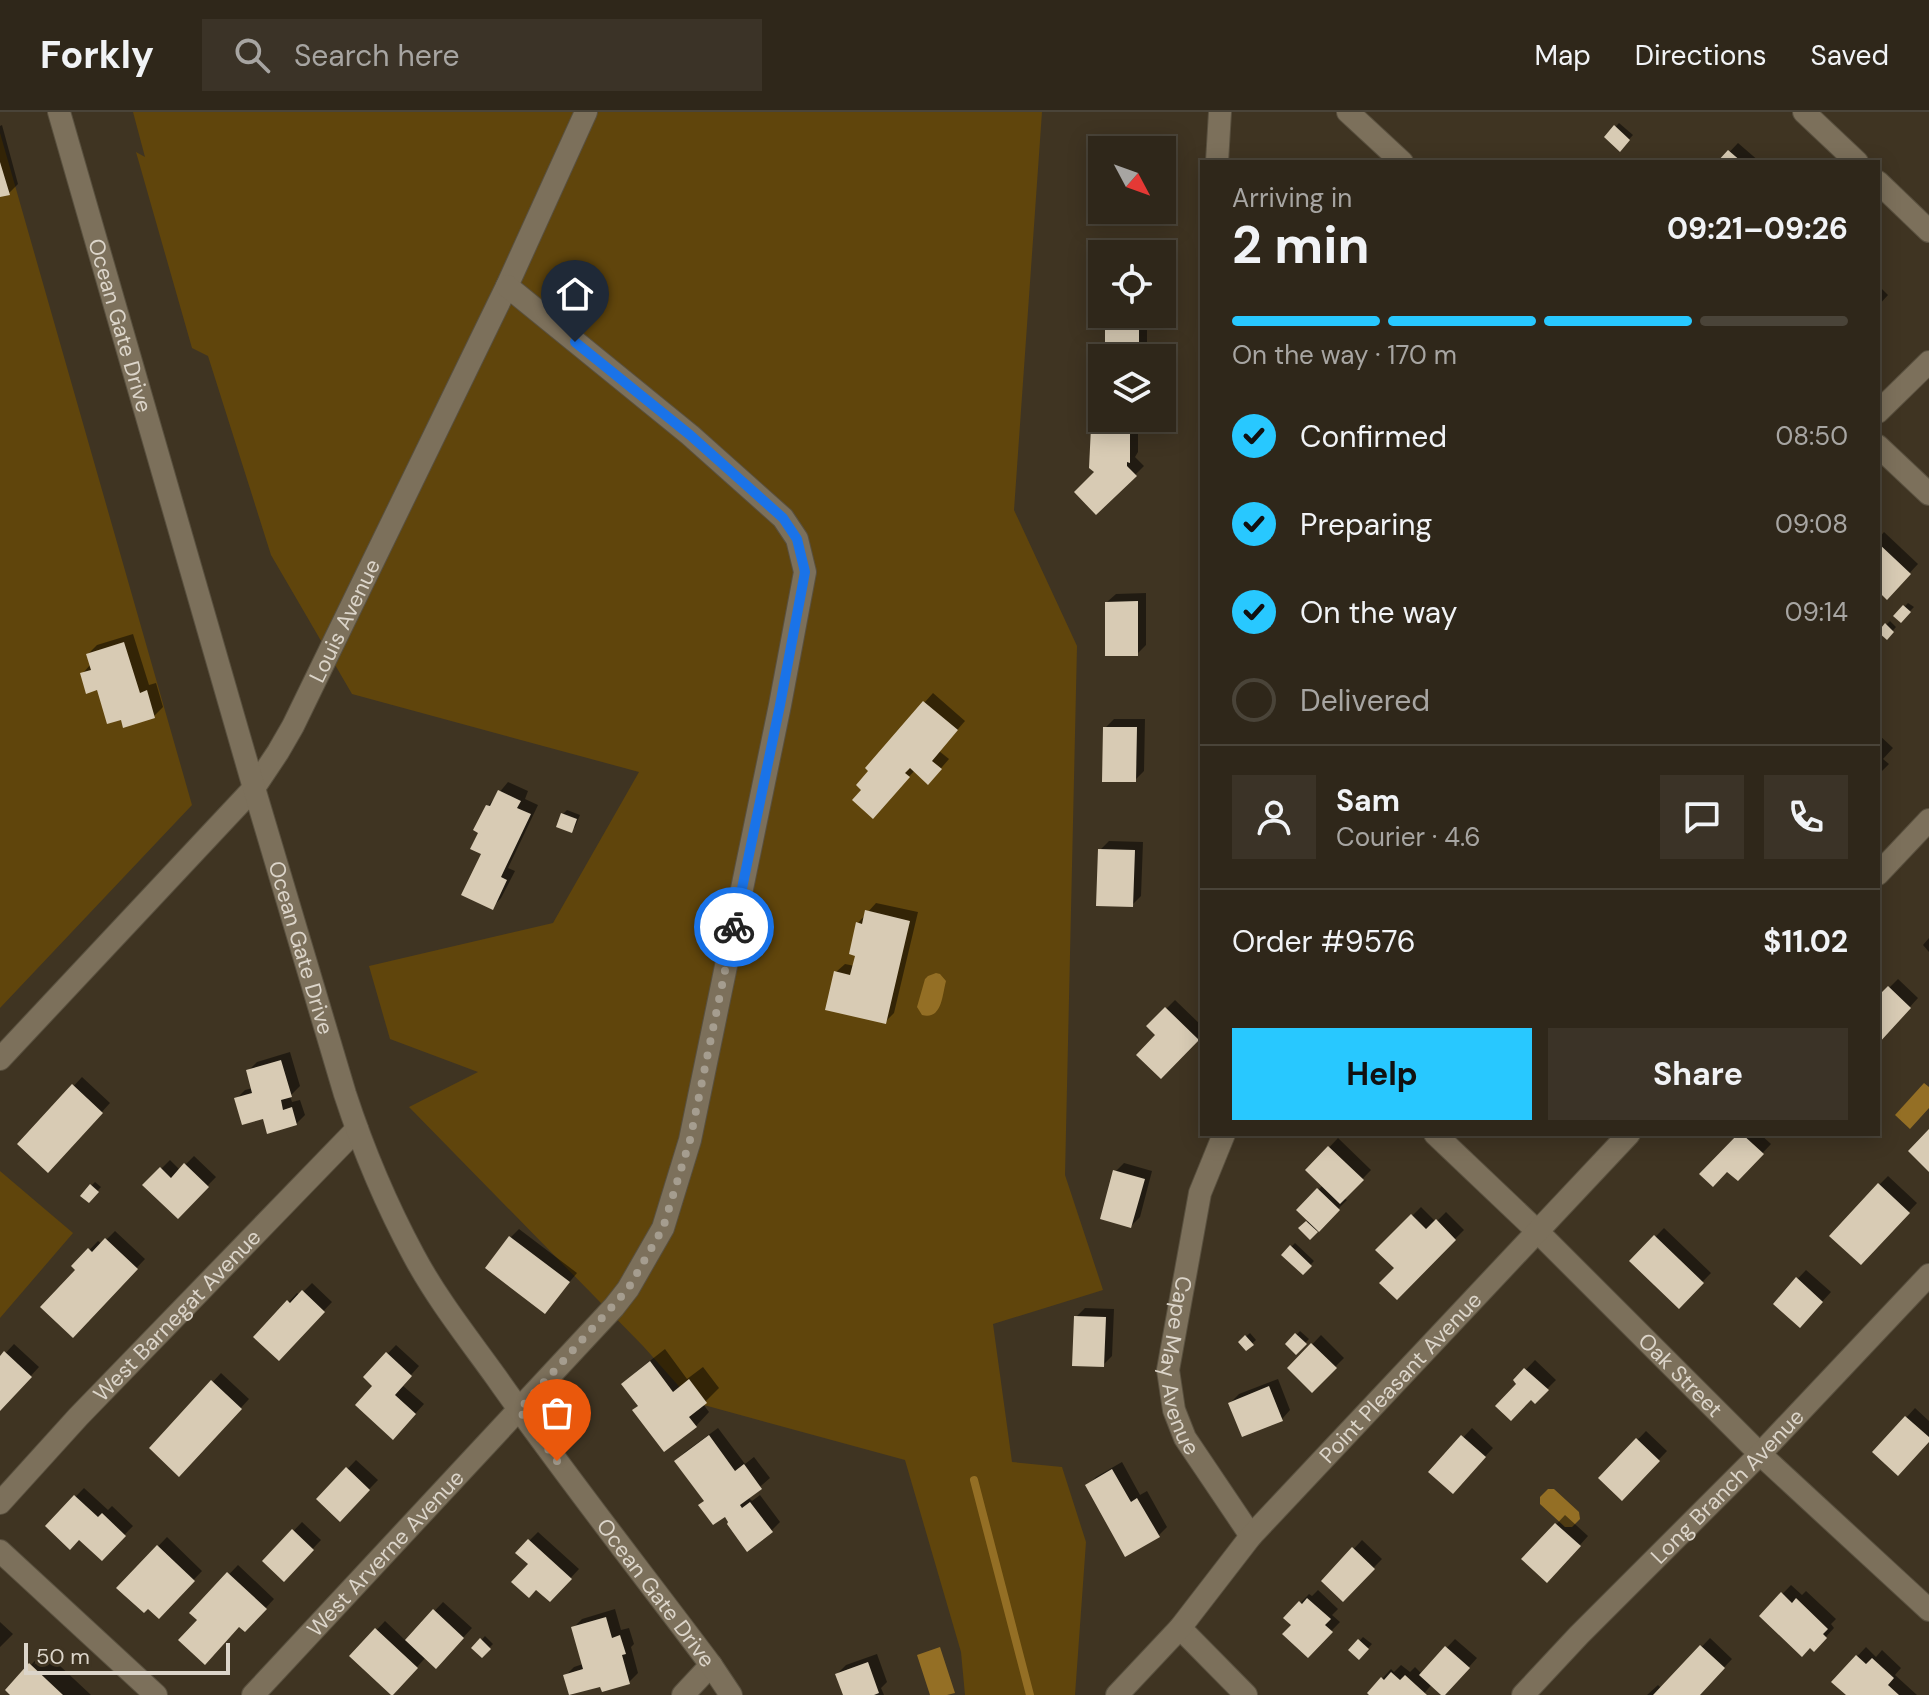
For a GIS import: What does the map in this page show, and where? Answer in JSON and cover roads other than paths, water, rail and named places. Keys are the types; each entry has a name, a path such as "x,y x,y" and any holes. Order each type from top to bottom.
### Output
{"street":[{"name":"Ocean Gate Drive","path":"59,112 254,788 357,1129 381,1188 415,1258 457,1323 731,1695"},
{"name":"Louis Avenue","path":"0,1059 254,788 278,752 507,286 586,112"},
{"path":"1217,160 1220,112"},
{"path":"1348,112 1400,160"},
{"path":"1804,112 1855,160"},
{"path":"1880,184 1929,231"},
{"name":"West Arverne Avenue","path":"253,1695 628,1289 663,1228 690,1140 805,572 797,539 783,518 690,435 507,286"},
{"path":"1880,410 1929,362"},
{"path":"1880,448 1929,494"},
{"path":"1880,872 1929,820"},
{"name":"West Barnegat Avenue","path":"0,1503 88,1406 357,1129"},
{"name":"Cape May Avenue","path":"1223,1136 1200,1193 1168,1370 1174,1410 1185,1438 1251,1536"},
{"name":"Oak Street","path":"1437,1136 1537,1231 1760,1454 1929,1610"},
{"name":"Point Pleasant Avenue","path":"1117,1695 1180,1628 1251,1536 1627,1136"},
{"name":"Long Branch Avenue","path":"1523,1695 1760,1454 1929,1275"},
{"path":"0,1551 156,1695"},
{"path":"1180,1628 1246,1695"},
{"path":"683,1695 711,1665"}],"waterway":[{"path":"974,1480 1030,1695"}]}
